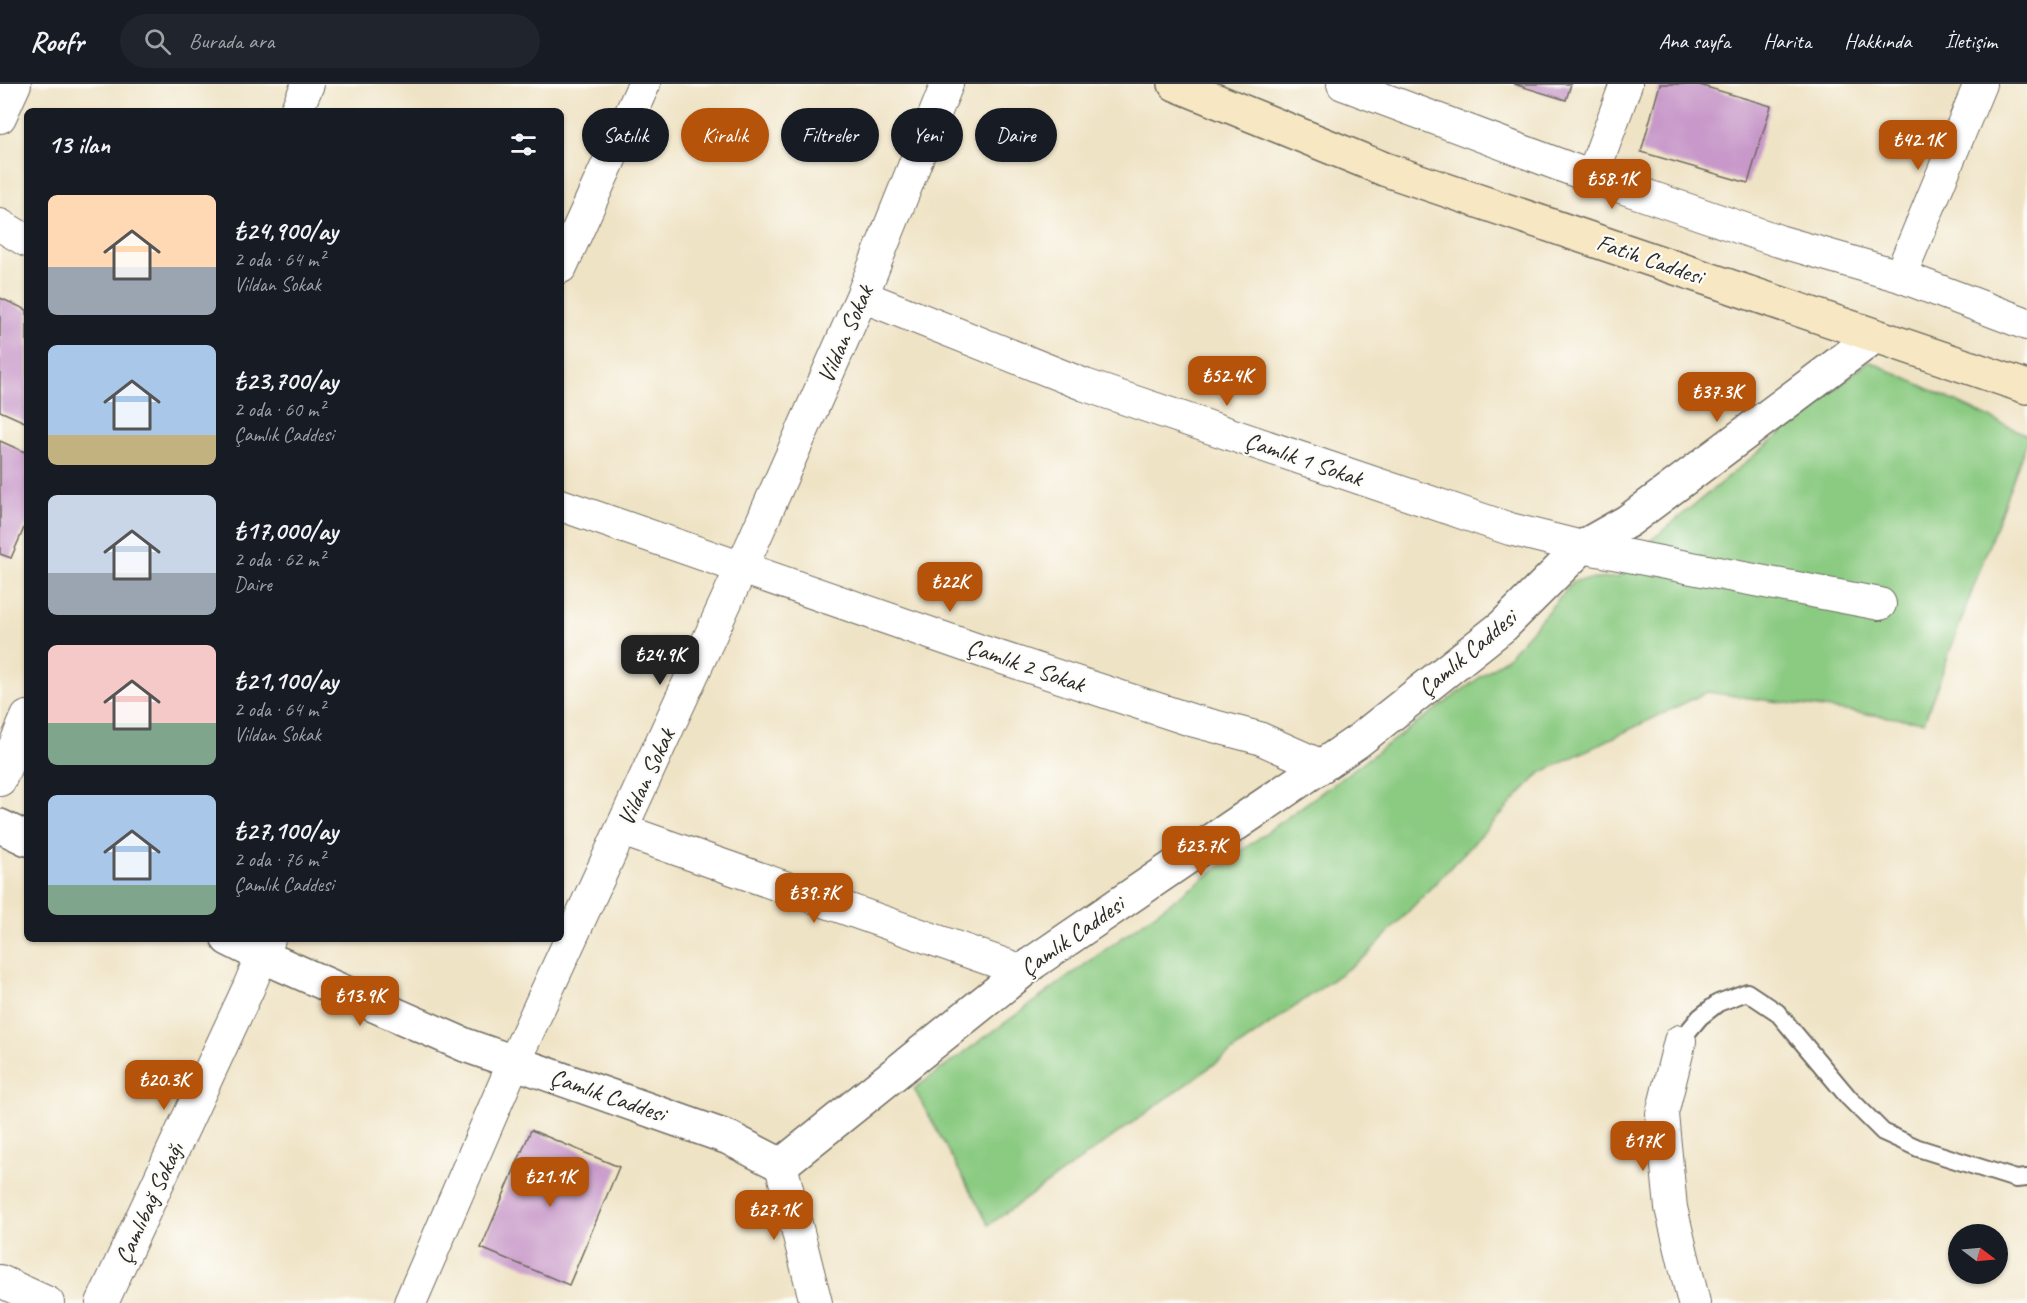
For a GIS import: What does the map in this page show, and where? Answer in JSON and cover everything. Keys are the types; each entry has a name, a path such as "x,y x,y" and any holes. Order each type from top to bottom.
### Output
{"main road":[{"name":"Fatih Caddesi","path":"1175,84 1384,169 2027,387"}],"street":[{"path":"0,117 15,84"},
{"path":"297,108 308,84"},
{"path":"564,260 644,84"},
{"name":"Vildan Sokak","path":"410,1303 514,1062 742,567 862,296 947,84"},
{"path":"1343,84 1592,177 1779,241 1900,276 2027,324"},
{"path":"1592,177 1626,84"},
{"path":"1900,276 1980,84"},
{"path":"0,225 24,239"},
{"name":"Çamlık 1 Sokak","path":"862,296 1085,385 1509,529 1582,547 1880,604"},
{"name":"Çamlık Caddesi","path":"240,942 265,948 465,1045 729,1138 781,1165 1023,971 1164,872 1358,741 1503,626 1582,547 1628,521 1875,336"},
{"name":"Çamlık 2 Sokak","path":"564,506 984,652 1191,720 1259,738 1322,766"},
{"path":"0,780 24,724"},
{"path":"0,826 24,838"},
{"path":"622,830 1023,971"},
{"name":"Çamlıbağ Sokağı","path":"102,1303 265,948"},
{"path":"1680,1041 1662,1114 1671,1208 1694,1303"},
{"path":"781,1165 816,1303"},
{"path":"0,1281 48,1303"}],"lane":[{"path":"1680,1041 1700,1017 1718,1003 1747,992 1777,1012 1849,1098 1883,1132 1917,1148 2016,1179 2027,1178"}],"green space":[{"path":"1869,361 2027,435 2027,441 1924,722 1707,692 1540,773 1367,955 989,1225 914,1089 1509,656 1574,581 1619,577 1649,542"}],"building":[{"path":"1514,84 1571,84 1566,100"},
{"path":"1660,84 1696,84 1771,106 1748,183 1641,152"},
{"path":"0,298 24,309 24,422 0,411"},
{"path":"0,441 24,452 24,528 11,558 0,554"},
{"path":"531,1130 619,1167 569,1285 481,1248"}]}
